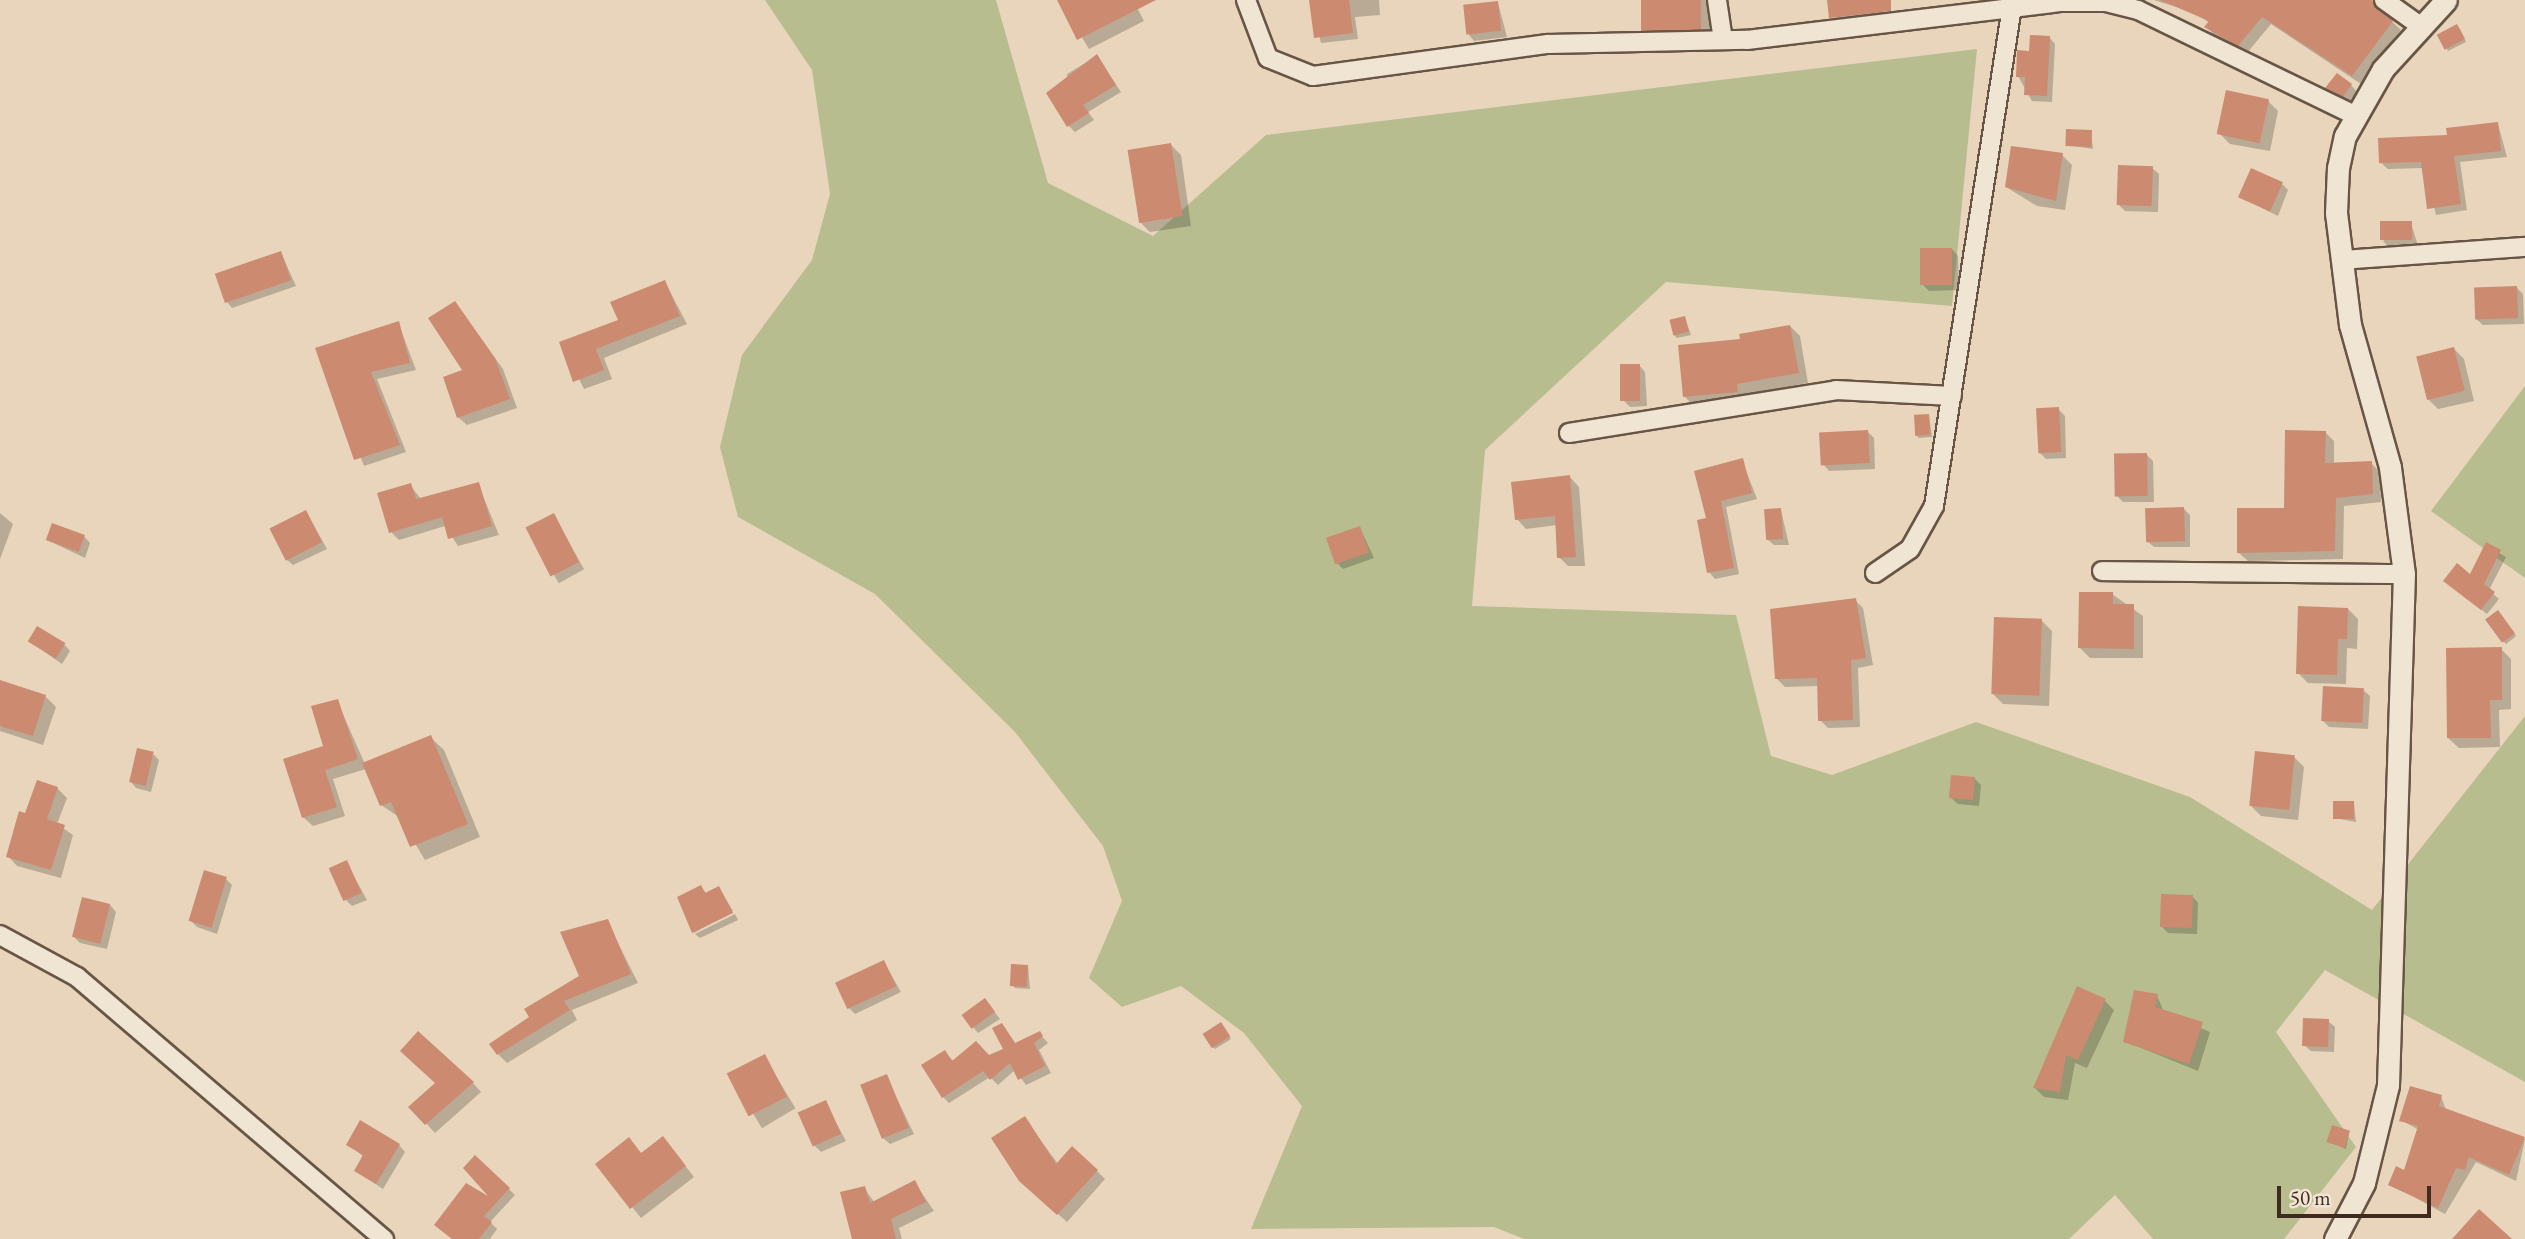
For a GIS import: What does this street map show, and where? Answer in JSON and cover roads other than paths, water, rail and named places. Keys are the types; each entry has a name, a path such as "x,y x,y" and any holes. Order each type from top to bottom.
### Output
{"street":[{"path":"1246,0 1268,58 1313,76 1548,44 1723,40 2012,7 2106,2 2138,10 2356,116"},
{"path":"1717,0 1723,40"},
{"path":"2384,0 2419,25"},
{"path":"2335,1239 2364,1183 2388,1085 2404,574 2390,467 2350,325 2342,260 2339,169 2356,116 2419,25 2446,0"},
{"path":"1875,573 1910,549 1934,506 2012,7"},
{"path":"2342,260 2525,247"},
{"path":"1569,433 1836,390 1952,396"},
{"path":"2102,571 2404,574"},
{"path":"0,935 77,977 384,1239"}]}
